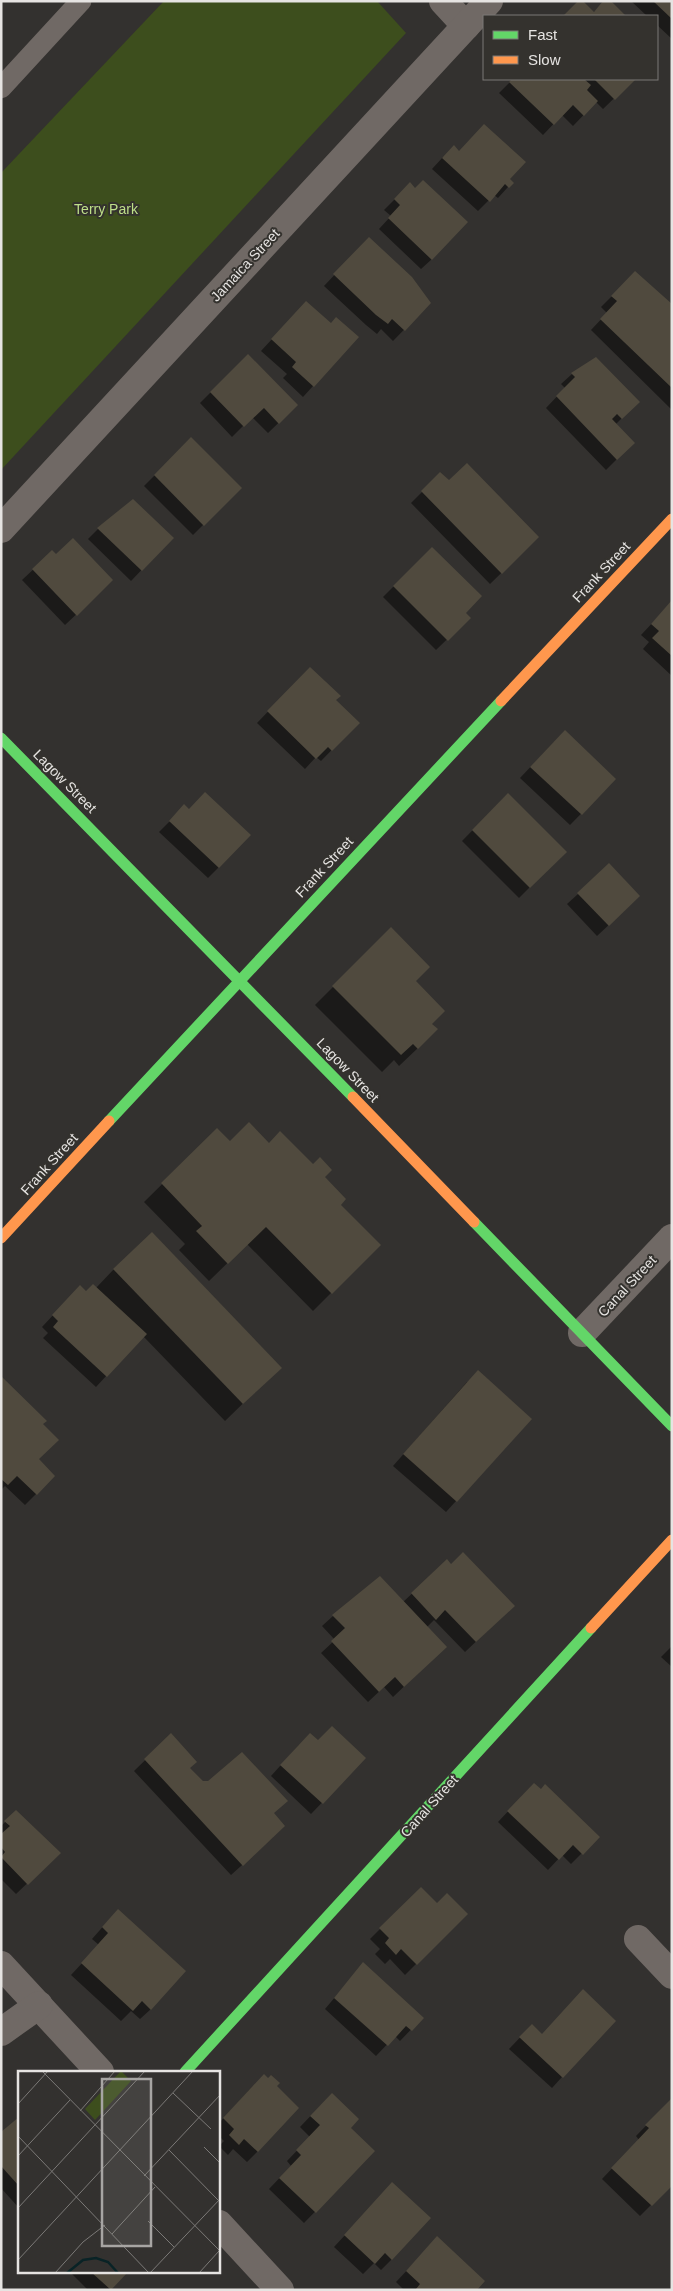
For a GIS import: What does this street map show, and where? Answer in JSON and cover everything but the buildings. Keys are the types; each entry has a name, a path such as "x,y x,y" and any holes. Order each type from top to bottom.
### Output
{"street":[{"path":"443,1 466,26"},
{"name":"Jamaica Street","path":"1,529 489,1"},
{"name":"Frank Street","path":"1,1238 239,980 672,518"},
{"name":"Lagow Street","path":"1,738 672,1426"},
{"name":"Canal Street","path":"582,1333 672,1238"},
{"name":"Canal Street","path":"186,2071 672,1540"},
{"path":"638,1940 672,1975"},
{"path":"1,1965 99,2071"},
{"path":"1,2032 39,2005"},
{"path":"220,2225 280,2290"}],"lane":[{"path":"1,88 81,1"}],"green space":[{"name":"Terry Park","path":"164,1 377,1 406,33 1,470 1,173"}],"traffic: fast":[{"path":"109,1121 501,701"},
{"path":"1,738 353,1097"},
{"path":"474,1222 672,1426"},
{"path":"186,2071 591,1628"}],"traffic: slow":[{"path":"501,701 672,519"},
{"path":"353,1097 474,1222"},
{"path":"1,1238 109,1121"},
{"path":"591,1628 672,1540"}]}
